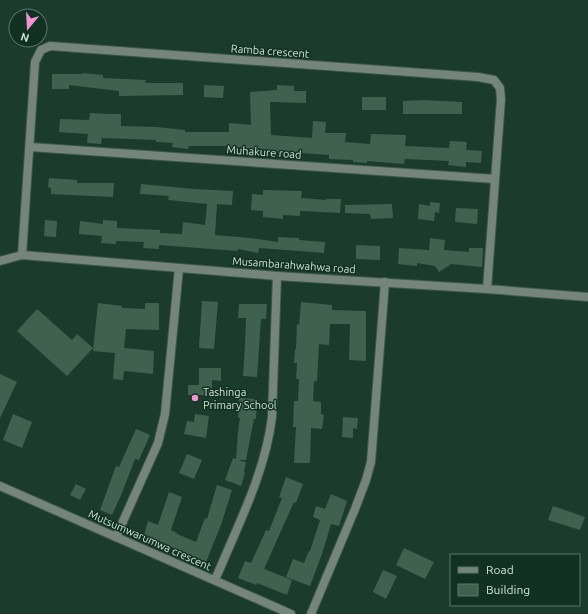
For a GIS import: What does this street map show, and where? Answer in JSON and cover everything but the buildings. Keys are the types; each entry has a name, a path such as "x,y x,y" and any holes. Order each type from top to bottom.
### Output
{"street":[{"name":"Ramba crescent","path":"22,255 35,62 42,50 50,46 58,46 478,77 494,80 500,88 501,98 488,289"},
{"name":"Muhakure road","path":"30,147 496,179"},
{"name":"Musambarahwahwa road","path":"0,261 22,255 278,276 588,296"},
{"path":"116,537 158,443 163,421 179,268"},
{"path":"215,580 259,475 270,434 278,276"},
{"path":"311,614 355,509 371,462 386,282"},
{"name":"Mutsumwarumwa crescent","path":"0,486 291,614"}],"place":[{"name":"Tashinga Primary School","path":"195,398"}]}
